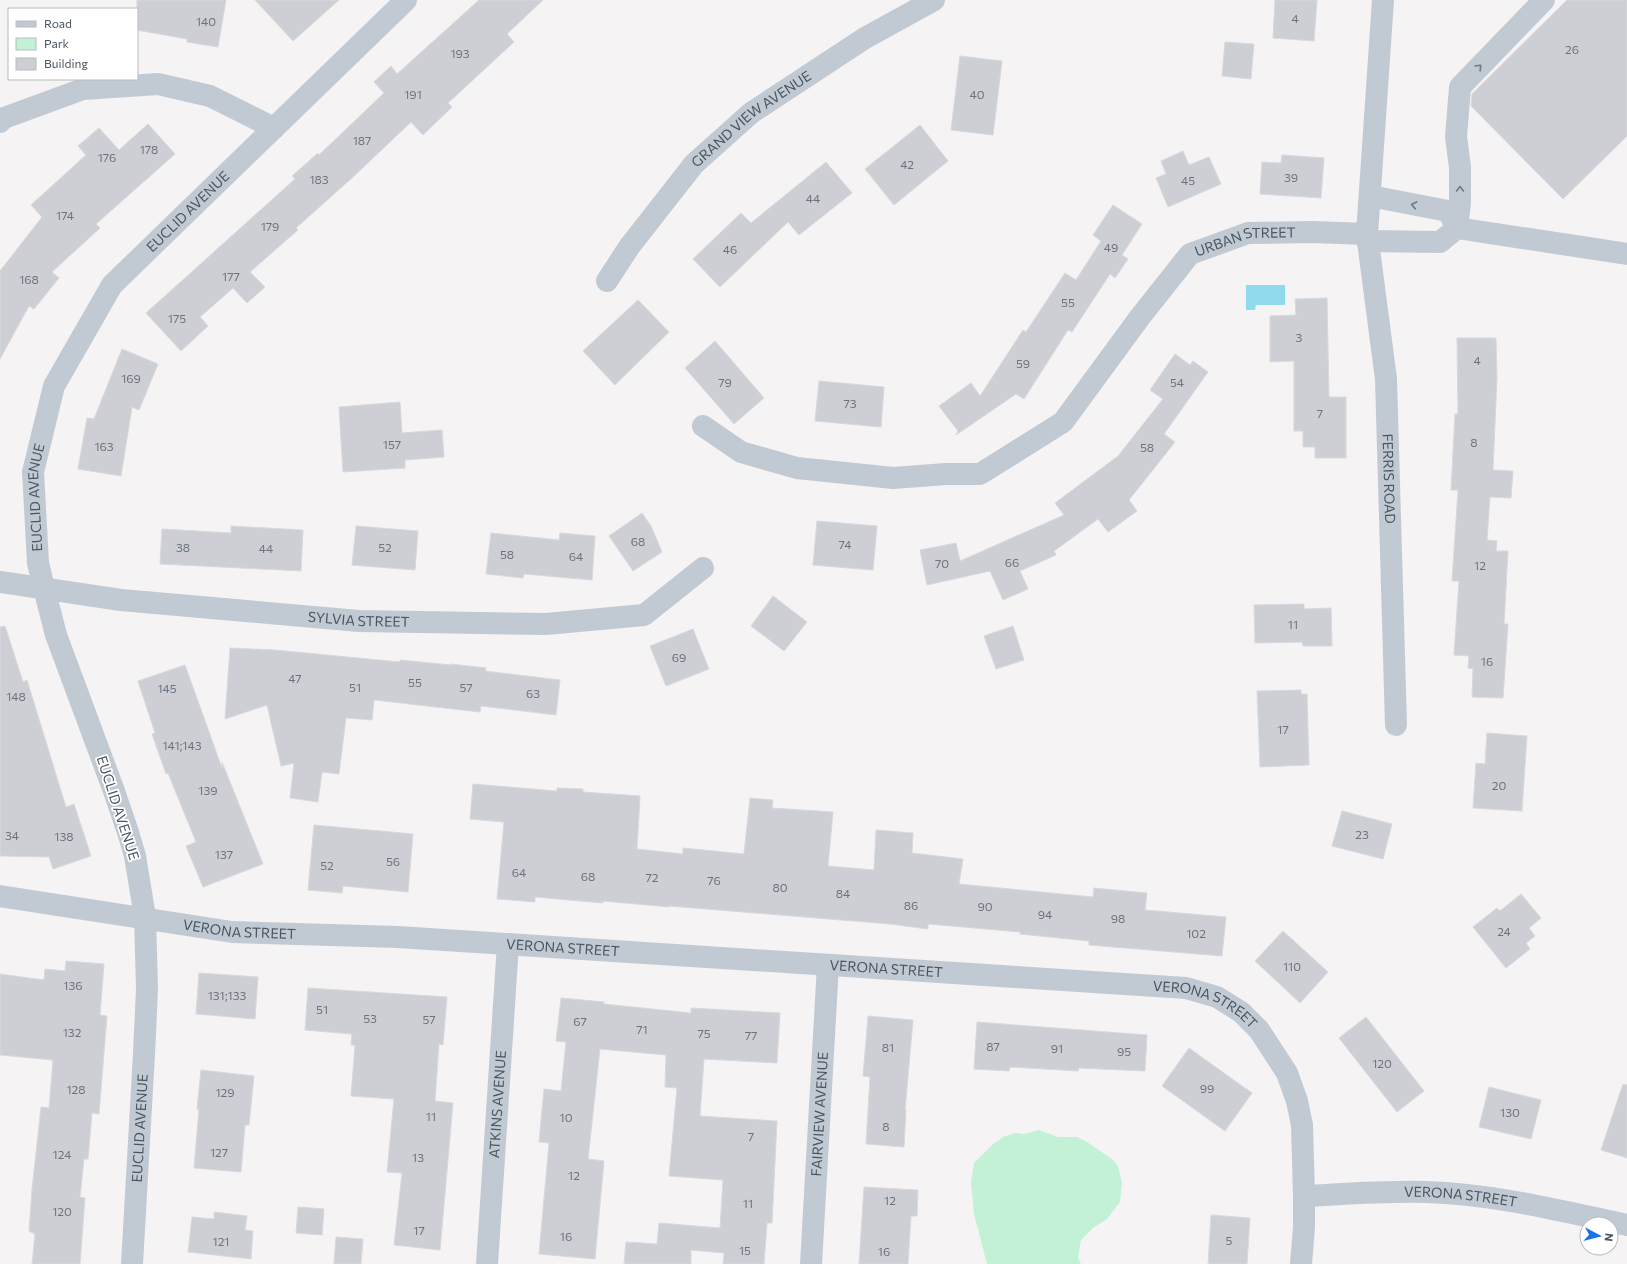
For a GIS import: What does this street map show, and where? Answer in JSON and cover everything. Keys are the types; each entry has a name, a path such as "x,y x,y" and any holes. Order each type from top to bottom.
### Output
{"street":[{"name":"EUCLID AVENUE","path":"132,1264 144,1054 146,989 145,917 135,856 128,832 56,635 44,588 38,563 33,472 54,386 112,285 406,0"},
{"name":"GRAND VIEW AVENUE","path":"607,281 629,247 694,164 751,113 865,38 934,0"},
{"path":"1367,237 1384,0"},
{"path":"1457,228 1460,203 1460,167 1456,137 1460,87 1544,0"},
{"path":"0,122 4,118 83,89 158,84 210,96 274,128"},
{"path":"1370,196 1448,211 1457,228"},
{"path":"1457,228 1627,254"},
{"name":"URBAN STREET","path":"703,426 741,452 796,468 893,478 946,474 980,474 1063,422 1140,317 1190,254 1248,233 1312,232 1440,242 1457,228"},
{"name":"FERRIS ROAD","path":"1367,237 1386,379 1396,725"},
{"name":"SYLVIA STREET","path":"0,582 121,600 359,621 546,624 644,615 703,568"},
{"name":"VERONA STREET","path":"0,896 145,917 232,932 398,937 1186,988 1217,998 1241,1012 1259,1030 1287,1073 1297,1101 1302,1126 1304,1196 1371,1192 1410,1192 1476,1196 1561,1211 1627,1225"},
{"name":"ATKINS AVENUE","path":"487,1264 508,944"},
{"name":"FAIRVIEW AVENUE","path":"811,1264 828,965"},
{"path":"1301,1264 1304,1227 1304,1196"}],"green space":[{"path":"1039,1130 1058,1137 1077,1137 1112,1159 1118,1166 1122,1183 1120,1202 1107,1219 1093,1228 1081,1240 1078,1258 1081,1264 987,1264 974,1214 971,1182 974,1163 992,1145 1003,1137 1015,1133 1024,1134"}],"water":[{"path":"1246,285 1285,285 1285,305 1256,305 1255,310 1246,310"}],"building":[{"path":"137,0 226,0 218,47 187,42 187,39 138,30"},
{"path":"255,0 339,0 293,41"},
{"path":"479,0 543,0 507,34 514,42 448,103 452,107 423,135 411,122 296,228 298,230 250,272 265,287 247,303 233,288 200,317 208,326 181,351 146,313 295,179 292,176 318,153 319,155 384,93 374,82 391,66 397,74"},
{"path":"1275,0 1317,0 1314,41 1273,38"},
{"path":"1567,0 1627,0 1627,136 1563,199 1471,106 1472,94"},
{"path":"1225,42 1254,44 1251,79 1222,76"},
{"path":"960,56 1002,61 993,135 951,130"},
{"path":"148,124 175,154 96,224 100,228 52,272 59,278 34,309 29,306 0,359 0,271 42,217 31,205 86,155 78,146 99,128 119,150"},
{"path":"920,125 948,161 894,205 865,169"},
{"path":"1183,151 1189,165 1209,157 1221,184 1168,207 1156,178 1166,174 1161,161"},
{"path":"1282,155 1324,158 1321,198 1260,194 1262,162 1281,163"},
{"path":"826,162 852,193 799,235 788,222 720,287 693,259 741,213 751,223"},
{"path":"1113,205 1142,224 1122,255 1128,259 1115,278 1110,274 1072,332 1068,330 1024,399 1016,394 956,435 958,431 939,406 971,383 980,396 1023,330 1026,332 1065,273 1076,280 1101,241 1093,235"},
{"path":"1327,298 1329,397 1346,397 1346,458 1315,458 1315,447 1303,447 1303,431 1294,431 1294,361 1270,362 1270,316 1296,315 1295,299"},
{"path":"638,300 669,332 615,385 583,351"},
{"path":"1457,338 1496,338 1497,378 1493,470 1513,471 1511,498 1490,497 1487,540 1497,541 1496,551 1508,551 1504,624 1508,624 1503,698 1472,697 1473,669 1468,668 1469,656 1454,655 1459,581 1452,581 1458,490 1451,490 1455,414 1458,414"},
{"path":"715,341 764,398 734,424 685,368"},
{"path":"122,349 158,364 139,410 132,407 121,476 78,469 87,418 94,419"},
{"path":"1175,354 1190,365 1193,361 1208,372 1164,434 1175,442 1129,500 1137,511 1108,532 1098,519 1054,551 1056,555 1020,571 1028,589 1003,600 990,571 927,585 920,550 956,543 960,561 1064,515 1055,503 1118,456 1163,399 1150,390"},
{"path":"819,381 884,387 881,427 815,421"},
{"path":"400,402 402,433 442,430 444,457 405,460 405,468 343,472 339,407"},
{"path":"642,513 651,526 662,552 633,571 609,536"},
{"path":"817,521 877,526 873,570 813,565"},
{"path":"231,526 303,530 301,571 160,564 162,529 231,533"},
{"path":"356,526 418,531 415,570 352,565"},
{"path":"491,533 559,540 560,533 595,536 592,580 524,574 523,578 486,574"},
{"path":"773,596 807,622 784,651 751,626"},
{"path":"1304,604 1304,609 1331,608 1332,646 1303,646 1302,642 1255,643 1254,605"},
{"path":"5,626 23,682 27,680 66,807 74,804 91,856 53,869 49,857 0,856 0,627"},
{"path":"1013,626 1024,660 996,669 984,636"},
{"path":"693,629 709,669 666,686 650,646"},
{"path":"230,648 275,650 400,662 400,660 451,664 486,668 485,671 560,680 556,715 481,706 480,712 374,700 372,720 346,718 339,774 322,772 318,802 290,798 294,763 281,766 267,705 225,719"},
{"path":"185,665 222,768 222,762 263,864 203,887 186,846 196,842 168,773 166,774 152,734 155,733 138,681"},
{"path":"1301,690 1301,694 1307,694 1309,765 1260,767 1257,691"},
{"path":"1487,733 1527,736 1522,811 1473,808 1476,763 1485,764"},
{"path":"473,784 557,791 557,788 583,789 583,792 640,796 637,849 683,854 683,848 744,854 750,798 773,800 772,808 833,812 828,866 874,870 876,830 913,833 912,853 963,859 959,884 1093,897 1094,888 1147,893 1145,910 1226,917 1222,956 1089,945 1089,941 1020,934 1020,932 928,924 928,929 890,924 603,901 603,903 535,897 535,902 497,899 504,822 470,819"},
{"path":"1342,811 1392,824 1383,859 1332,846"},
{"path":"314,825 413,834 408,892 343,886 342,893 308,890"},
{"path":"1521,894 1541,918 1529,928 1535,936 1526,943 1530,949 1506,968 1473,927 1497,908 1500,911"},
{"path":"1283,931 1328,972 1300,1003 1255,961"},
{"path":"66,961 104,964 100,1015 107,1016 99,1114 92,1113 88,1159 84,1159 80,1197 85,1198 80,1264 32,1264 35,1234 29,1231 32,1190 41,1107 49,1108 53,1060 0,1055 0,974 44,980 45,969 65,971"},
{"path":"199,973 258,977 255,1019 196,1014"},
{"path":"308,988 447,997 443,1045 439,1044 435,1101 453,1103 440,1250 394,1245 402,1173 387,1172 394,1099 351,1096 355,1045 351,1045 352,1034 305,1030"},
{"path":"561,998 691,1013 691,1008 780,1013 777,1063 704,1059 700,1116 777,1121 772,1223 767,1223 764,1264 723,1264 724,1253 691,1250 691,1264 624,1264 626,1242 657,1244 659,1223 720,1228 723,1180 669,1176 677,1088 665,1087 666,1055 600,1049 588,1159 604,1161 595,1259 539,1254 549,1143 539,1142 544,1089 561,1091 566,1042 556,1041"},
{"path":"868,1016 913,1020 905,1110 904,1147 866,1144 870,1077 863,1076"},
{"path":"1366,1017 1424,1091 1397,1112 1339,1038"},
{"path":"977,1022 1147,1035 1145,1071 1079,1068 1078,1071 1010,1067 1009,1071 974,1069"},
{"path":"1189,1048 1252,1093 1225,1131 1162,1086"},
{"path":"201,1070 254,1076 249,1125 245,1125 241,1172 194,1168 199,1109 197,1109"},
{"path":"1623,1084 1627,1085 1627,1158 1601,1150"},
{"path":"1489,1087 1541,1100 1531,1139 1479,1127"},
{"path":"864,1187 918,1190 917,1216 911,1216 908,1264 859,1264"},
{"path":"298,1207 324,1209 322,1235 296,1233"},
{"path":"214,1212 247,1216 245,1230 253,1231 251,1259 188,1252 192,1217 214,1219"},
{"path":"1211,1215 1250,1218 1247,1264 1208,1264"},
{"path":"336,1237 363,1239 361,1264 334,1264"}]}
